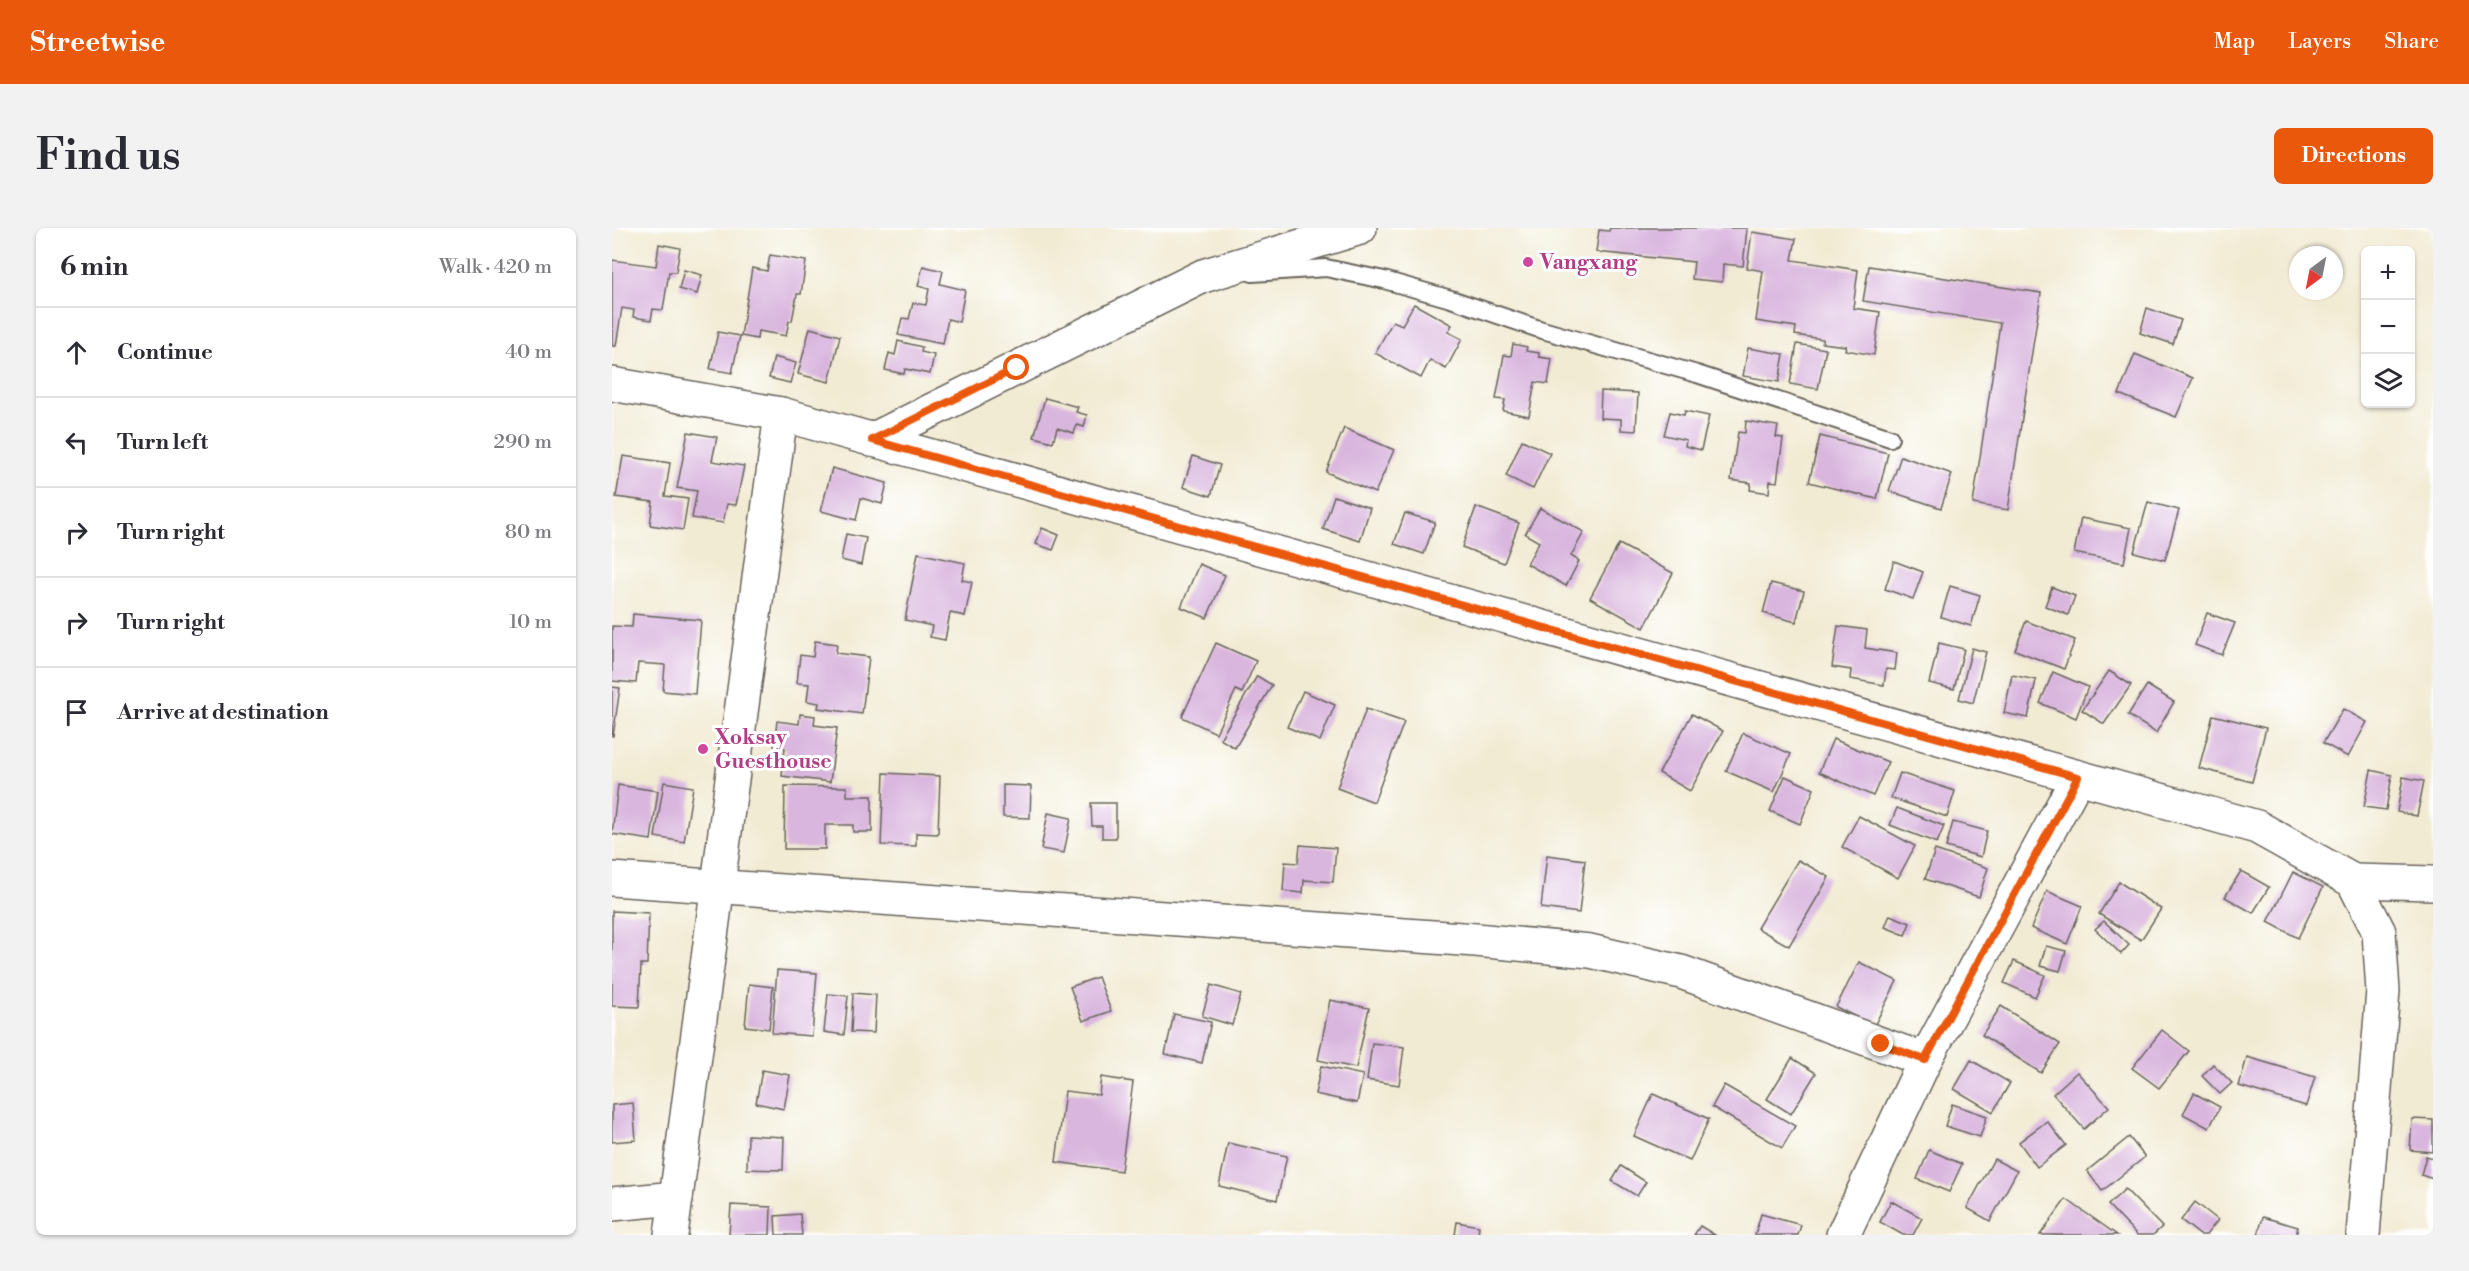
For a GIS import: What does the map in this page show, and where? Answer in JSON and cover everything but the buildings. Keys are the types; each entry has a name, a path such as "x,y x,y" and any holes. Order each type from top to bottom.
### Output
{"street":[{"path":"872,440 1203,276 1360,228"},
{"path":"612,384 781,414 2257,827 2353,881 2433,883"},
{"path":"671,1235 781,414"},
{"path":"1843,1235 1925,1060 2078,777"},
{"path":"612,879 1476,940 1590,951 1681,972 1925,1060"},
{"path":"2353,881 2379,932 2383,991 2363,1235"},
{"path":"612,1204 675,1198"}],"lane":[{"path":"1203,276 1326,268 1384,280 1451,299 1539,329 1697,374 1890,438"}],"place":[{"name":"Vangxang","path":"1528,262"},
{"name":"Xoksay Guesthouse","path":"703,749"}],"route":[{"path":"1017,368 872,440 2078,777 1925,1060 1881,1044"}]}
